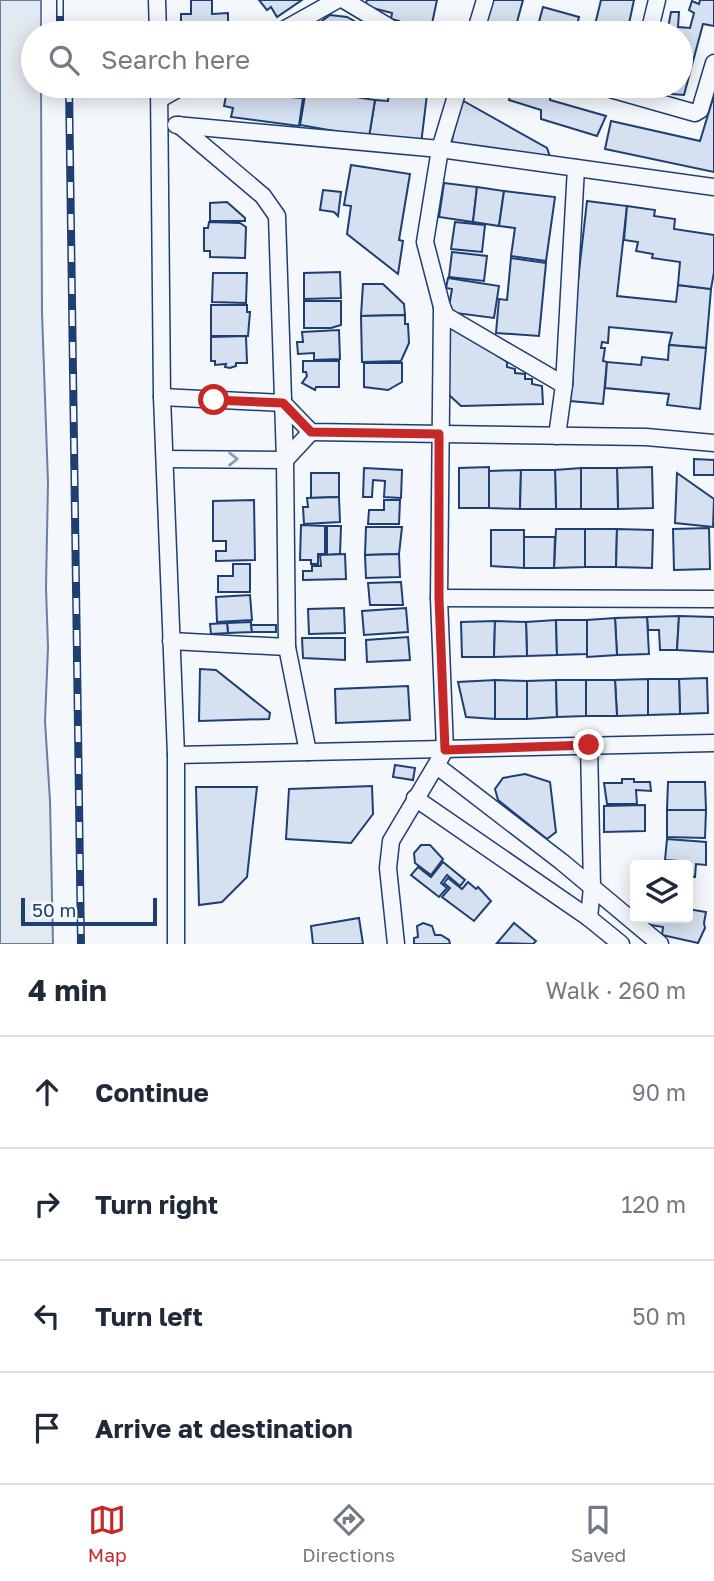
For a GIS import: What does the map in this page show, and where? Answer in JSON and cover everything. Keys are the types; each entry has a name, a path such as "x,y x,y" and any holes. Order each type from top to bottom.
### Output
{"street":[{"path":"157,0 158,21"},
{"path":"299,21 337,0"},
{"path":"344,0 379,21"},
{"path":"479,21 485,0"},
{"path":"652,21 657,0"},
{"path":"655,98 695,113 700,110 714,63"},
{"path":"159,98 162,397 176,755 176,944"},
{"path":"455,98 440,149 425,242 442,307 446,316 564,385"},
{"path":"160,122 440,149 714,187"},
{"path":"179,125 263,196 277,216 288,647 308,752"},
{"path":"557,436 564,385 576,168"},
{"path":"396,944 388,868 391,841 445,750 439,598 442,307"},
{"path":"162,397 283,403 311,432 646,437 714,443"},
{"path":"164,459 285,460 311,432"},
{"path":"439,598 714,599"},
{"path":"171,641 288,647"},
{"path":"176,755 714,743"},
{"path":"589,745 592,887 589,918"},
{"path":"437,766 592,887 660,944"},
{"path":"415,798 589,918 621,944"}],"shaded area":[{"path":"0,0 41,0 41,21 21,21 21,98 41,98 42,312 48,483 45,721 50,801 53,944 0,944"}],"building":[{"path":"191,0 212,0 212,14 228,13 228,21 181,21 181,14 191,14"},
{"path":"259,0 302,0 277,17 271,7 267,10"},
{"path":"367,0 437,0 433,21 399,21 391,19 392,13 365,6"},
{"path":"493,0 523,0 517,21 487,21"},
{"path":"601,0 634,0 630,21 596,21"},
{"path":"700,0 714,0 714,26 703,24 693,61 694,13 689,10 692,1 699,4"},
{"path":"543,7 579,17 578,21 539,21"},
{"path":"671,12 679,12 678,21 669,21"},
{"path":"330,15 347,17 354,21 322,21"},
{"path":"714,95 714,172 605,149 611,121 700,141"},
{"path":"226,98 303,98 299,126 231,117 233,108 224,106"},
{"path":"304,98 375,100 369,137 300,125"},
{"path":"388,98 427,98 421,144 369,137 375,100 388,101"},
{"path":"550,98 606,116 597,136 541,119 541,110 509,100"},
{"path":"460,99 547,148 550,157 451,146"},
{"path":"351,165 410,174 399,240 403,241 398,274 347,234 351,206 344,205"},
{"path":"444,183 477,187 473,222 439,217"},
{"path":"477,187 504,191 499,226 473,222"},
{"path":"323,190 341,192 338,216 334,212 320,210"},
{"path":"504,191 555,197 546,261 511,256 515,228 499,226"},
{"path":"587,201 627,206 617,296 676,302 678,285 711,289 706,348 669,345 672,333 609,327 608,343 602,342 601,348 605,348 603,361 607,362 603,404 570,401 573,379 567,378"},
{"path":"227,202 245,221 210,221 210,203"},
{"path":"627,206 655,210 654,216 675,219 674,229 714,235 711,289 678,285 680,262 652,258 653,254 636,251 638,242 624,240"},
{"path":"209,222 240,223 246,227 245,258 210,257 210,251 204,251 204,228 208,228"},
{"path":"455,222 485,225 482,252 451,249"},
{"path":"452,252 487,256 484,281 449,277"},
{"path":"511,258 546,263 539,336 496,333 499,299 507,300"},
{"path":"340,272 341,298 304,299 304,273"},
{"path":"213,273 247,273 246,303 212,302"},
{"path":"448,278 499,286 494,318 448,312 452,289 446,288"},
{"path":"363,284 383,284 404,304 405,315 361,316"},
{"path":"304,301 341,301 341,325 331,328 304,328"},
{"path":"211,305 247,305 247,312 250,312 248,336 211,336"},
{"path":"405,315 409,343 401,361 362,362 361,316"},
{"path":"456,326 507,362 507,367 515,369 515,373 525,374 525,379 532,379 532,384 542,386 543,404 461,406 448,394 448,330"},
{"path":"339,330 340,359 314,360 314,353 298,354 297,342 303,342 302,332"},
{"path":"246,336 247,363 236,363 236,366 230,368 225,367 226,364 215,365 215,361 211,361 211,337"},
{"path":"669,345 706,348 700,409 667,405 669,394 605,388 607,362 641,365 642,357 668,360"},
{"path":"303,361 339,361 339,387 316,387 315,390 302,383 307,376 306,372 303,372"},
{"path":"364,363 402,363 402,382 388,390 364,387"},
{"path":"694,459 714,460 714,475 694,475"},
{"path":"489,467 489,508 459,508 459,468"},
{"path":"652,467 653,508 618,509 617,468"},
{"path":"364,468 402,470 401,498 384,497 385,481 373,480 372,497 363,497"},
{"path":"581,468 581,509 556,509 555,470"},
{"path":"581,468 617,468 618,509 581,509"},
{"path":"521,470 520,509 489,508 489,471"},
{"path":"521,470 555,470 556,509 520,509"},
{"path":"311,473 339,473 339,497 311,498"},
{"path":"677,473 714,499 713,527 675,523"},
{"path":"339,497 340,522 304,524 303,507 308,507 307,498"},
{"path":"254,500 255,560 216,561 216,551 226,551 226,541 213,541 213,501"},
{"path":"384,500 400,500 399,524 368,524 369,510 384,510"},
{"path":"301,525 325,526 325,554 318,554 318,564 311,564 311,560 300,560"},
{"path":"327,526 341,526 340,554 327,555"},
{"path":"366,527 402,527 399,554 365,555"},
{"path":"709,528 710,569 674,570 673,529"},
{"path":"556,529 585,529 585,567 554,568"},
{"path":"585,529 617,529 616,567 585,567"},
{"path":"617,529 653,530 652,568 616,567"},
{"path":"491,530 524,530 524,568 491,566"},
{"path":"524,537 555,537 554,568 524,568"},
{"path":"345,554 346,579 303,580 303,571 312,571 312,566 321,566 320,555"},
{"path":"399,554 400,577 366,578 365,555"},
{"path":"233,564 250,564 250,592 218,592 218,576 233,576"},
{"path":"401,582 403,605 370,605 368,583"},
{"path":"250,595 252,620 217,622 216,597"},
{"path":"344,608 345,633 309,634 308,609"},
{"path":"406,608 408,632 364,635 362,611"},
{"path":"679,616 677,650 660,650 659,630 648,630 647,617"},
{"path":"679,616 714,617 714,652 677,650"},
{"path":"647,617 649,654 617,655 615,618"},
{"path":"615,618 617,655 587,657 587,620"},
{"path":"556,620 557,655 527,656 526,622"},
{"path":"556,620 587,620 587,654 557,655"},
{"path":"495,621 494,657 462,657 461,622"},
{"path":"495,621 526,622 527,656 494,657"},
{"path":"251,622 252,632 228,633 227,623"},
{"path":"227,623 228,633 211,634 210,624"},
{"path":"251,625 276,625 276,632 252,632"},
{"path":"408,637 410,660 367,662 366,640"},
{"path":"302,638 345,638 345,660 303,658"},
{"path":"200,669 216,670 270,713 269,719 199,721"},
{"path":"707,678 708,713 680,714 679,679"},
{"path":"648,679 648,715 617,716 615,680"},
{"path":"648,679 679,679 680,714 648,715"},
{"path":"495,680 495,719 466,717 458,682"},
{"path":"495,680 527,681 527,719 495,719"},
{"path":"556,680 557,717 527,719 527,681"},
{"path":"556,680 586,680 586,716 557,717"},
{"path":"586,680 615,680 617,716 586,716"},
{"path":"408,686 410,720 336,723 335,689"},
{"path":"395,765 415,768 413,780 393,777"},
{"path":"525,774 550,782 556,832 547,839 498,800 495,789 503,778"},
{"path":"622,779 650,782 651,791 636,790 637,804 607,804 604,783 622,783"},
{"path":"668,782 705,782 706,810 667,810"},
{"path":"372,786 373,814 351,843 286,839 289,789"},
{"path":"196,787 257,787 247,877 222,902 199,905"},
{"path":"645,805 645,831 604,832 604,806"},
{"path":"667,810 706,810 705,838 667,837"},
{"path":"667,839 706,842 706,865 696,864 695,877 693,860 665,860"},
{"path":"421,845 430,845 443,859 431,875 415,863 414,853"},
{"path":"443,862 465,880 460,886 447,875 441,883 447,888 439,897 411,875 418,867 431,877"},
{"path":"448,878 462,889 468,882 476,889 478,887 491,901 474,921 442,897 450,888 444,883"},
{"path":"693,910 706,912 705,928 698,943 662,935 663,927 645,924 693,923"},
{"path":"359,918 363,944 313,944 311,926"},
{"path":"423,923 432,926 435,935 441,935 449,940 450,944 414,944 414,938 418,937 417,926"},
{"path":"514,923 536,941 533,944 497,943"}],"railway":[{"path":"60,0 60,21"},
{"path":"69,98 81,944"}],"route":[{"path":"214,400 283,403 311,432 439,434 439,598 445,750 589,745"}]}
